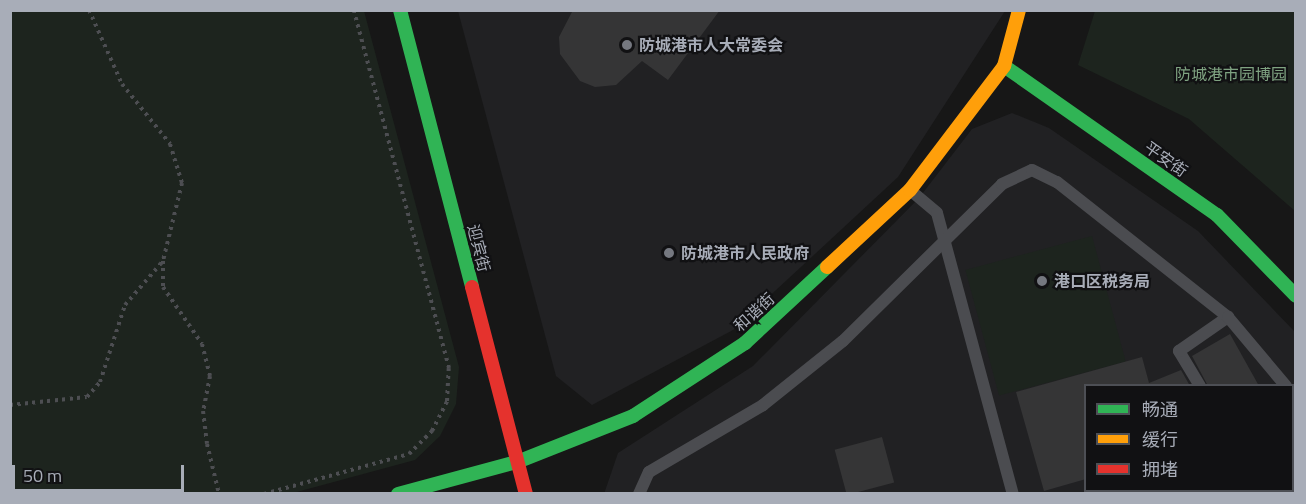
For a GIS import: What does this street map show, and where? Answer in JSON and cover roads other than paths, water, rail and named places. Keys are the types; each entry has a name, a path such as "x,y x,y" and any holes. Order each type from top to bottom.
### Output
{"street":[{"name":"迎宾街","path":"400,10 526,494"},
{"name":"和谐街","path":"398,494 517,462 633,416 745,343 910,190 1004,66 1019,10"},
{"name":"平安街","path":"1004,66 1217,215 1296,296"}],"lane":[{"path":"639,494 649,472 763,405 843,341 944,237 1002,184 1032,170 1057,182 1228,317 1284,384"},
{"path":"910,190 937,213 1013,494"},
{"path":"1199,384 1179,351 1228,317"}],"place":[{"name":"防城港市人大常委会","path":"627,45"},
{"name":"防城港市人民政府","path":"669,253"},
{"name":"港口区税务局","path":"1042,281"}],"park label":[{"name":"防城港市园博园","path":"1231,74"}]}
